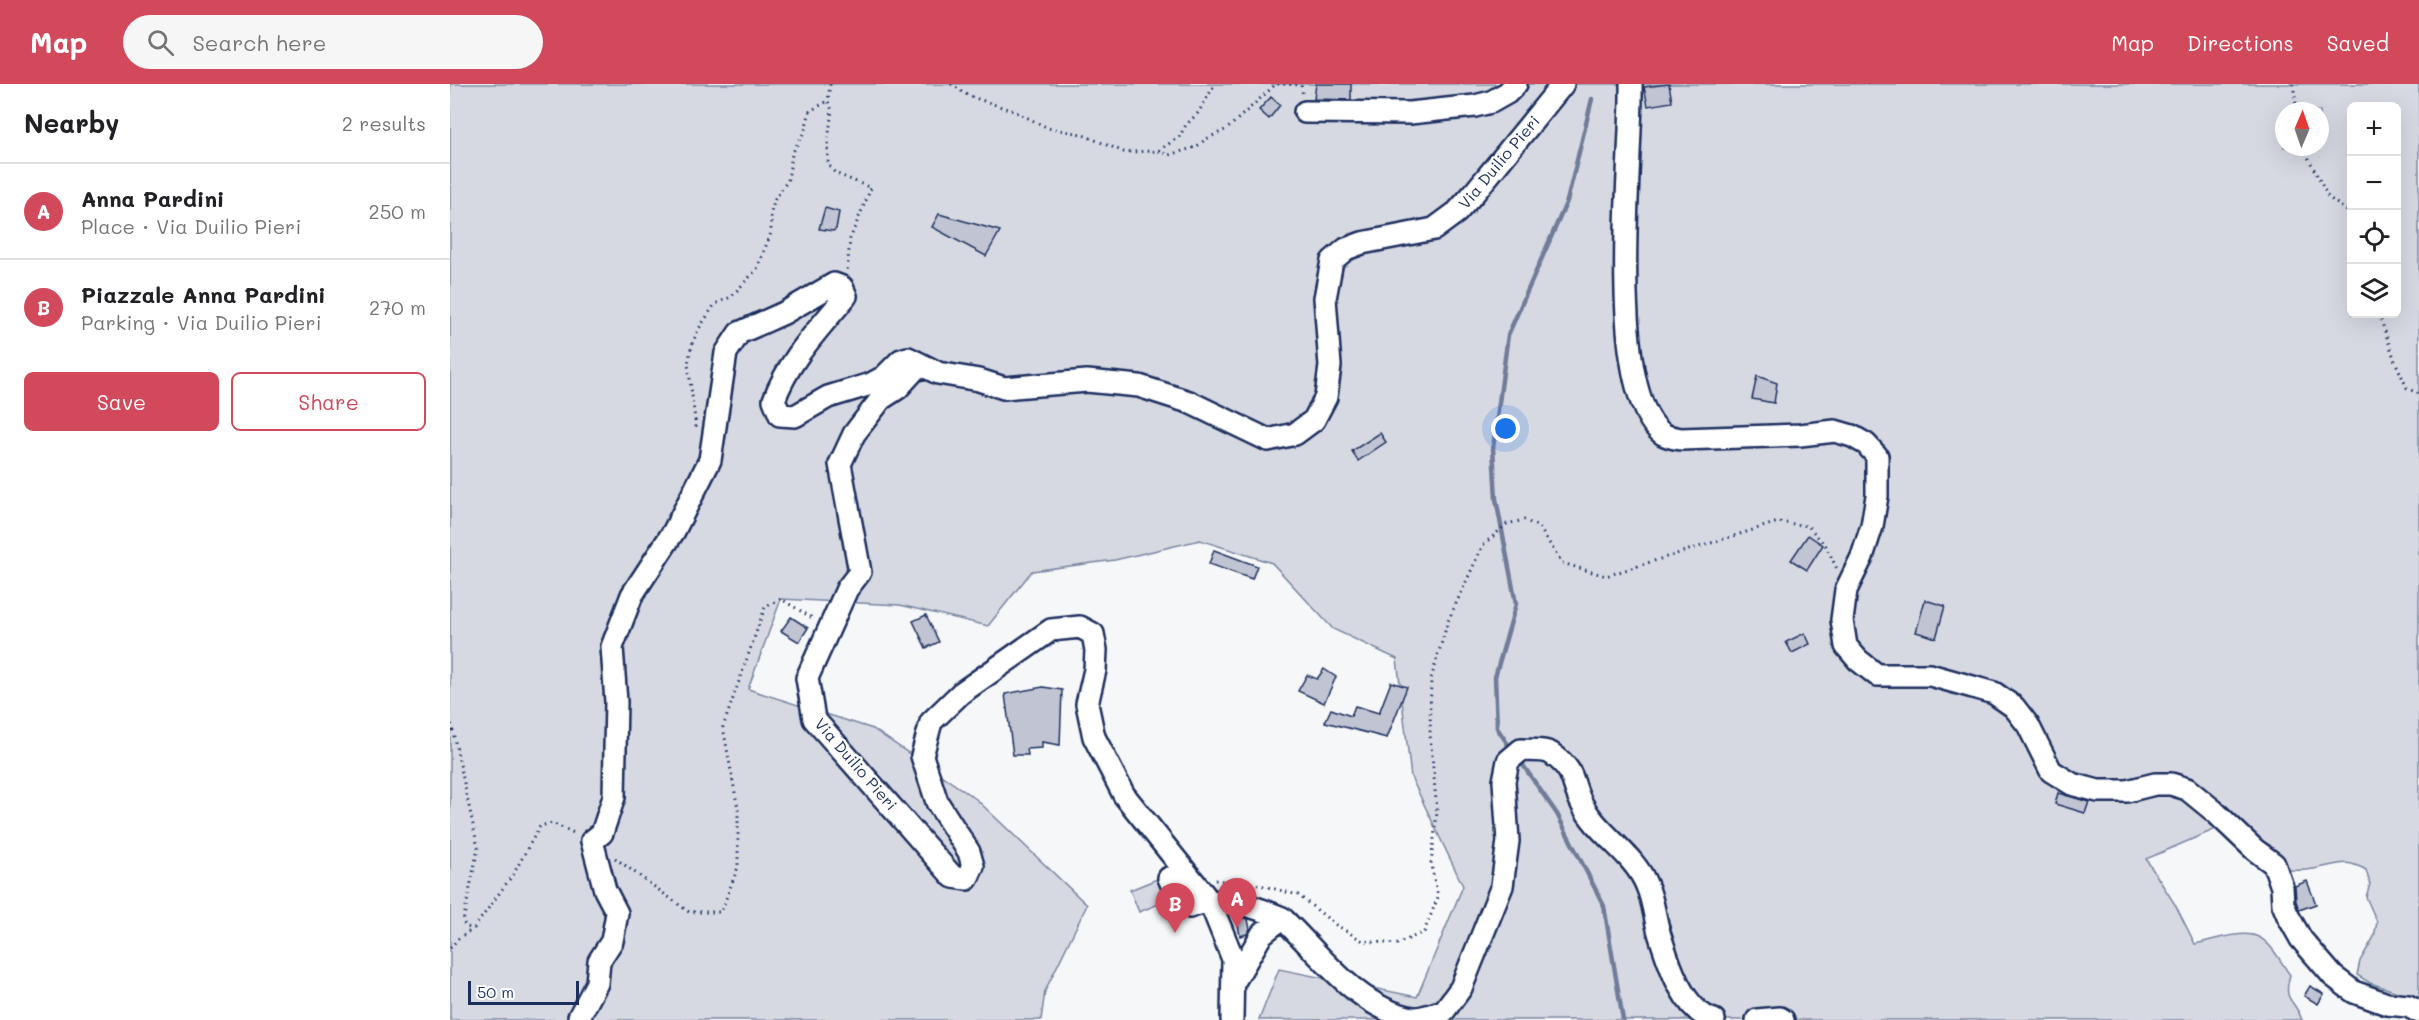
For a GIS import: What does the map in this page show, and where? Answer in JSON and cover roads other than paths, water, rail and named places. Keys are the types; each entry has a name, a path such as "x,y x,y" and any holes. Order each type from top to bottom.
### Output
{"street":[{"path":"1305,112 1410,114 1475,106 1491,102 1507,93 1516,84"},
{"name":"Via Duilio Pieri","path":"1233,985 1233,959 1210,902 1124,795 1094,737 1087,704 1095,670 1096,650 1093,634 1080,627 1051,630 961,693 931,722 922,756 937,802 969,852 973,866 967,879 953,877 814,719 807,678 847,589 860,572 840,464 854,434 881,399 898,388 920,364 938,373 980,380 1004,388 1087,381 1139,386 1190,402 1268,440 1295,434 1314,420 1326,397 1330,366 1325,298 1327,277 1332,261 1346,249 1362,243 1434,229 1457,212 1563,84"},
{"path":"1631,84 1632,107 1627,176 1627,290 1633,376 1641,401 1651,421 1664,435 1681,439 1800,435 1835,431 1852,436 1866,444 1877,456 1877,496 1872,526 1862,557 1846,590 1842,620 1846,646 1858,660 1877,675 1930,675 1994,693 2014,707 2028,725 2051,771 2072,784 2098,791 2127,791 2155,784 2171,784 2187,789 2255,850 2274,864 2288,916 2301,939 2333,976 2354,992 2387,1004 2408,1006 2419,1012"},
{"path":"580,1020 579,1017 597,983 599,960 612,941 617,913 605,890 592,841 602,833 614,797 616,702 612,647 632,595 670,538 710,460 726,353 739,333 784,313 834,284 843,287 846,296 796,356 781,381 774,400 780,415 795,416 828,397 871,384 884,377 901,360 908,358 920,364"},
{"path":"1169,878 1173,887 1190,907 1200,902 1228,902 1258,907 1282,918 1354,991 1383,1009 1415,1018 1444,1011 1461,988 1502,886 1508,841 1504,781 1515,756 1550,752 1570,769 1581,803 1629,858 1647,885 1661,939 1681,990 1704,1017 1714,1020"},
{"path":"1232,1020 1233,985 1262,934 1282,918"},
{"path":"1757,1020 1780,1018 1783,1020"}],"waterway":[{"path":"1511,749 1497,728 1495,677 1516,604 1496,499 1493,448 1508,335 1567,201 1592,99"},
{"path":"1518,758 1557,814 1604,906 1623,1020"}],"place":[{"name":"Anna Pardini","path":"1237,928"},
{"name":"Piazzale Anna Pardini","path":"1175,933"}]}
